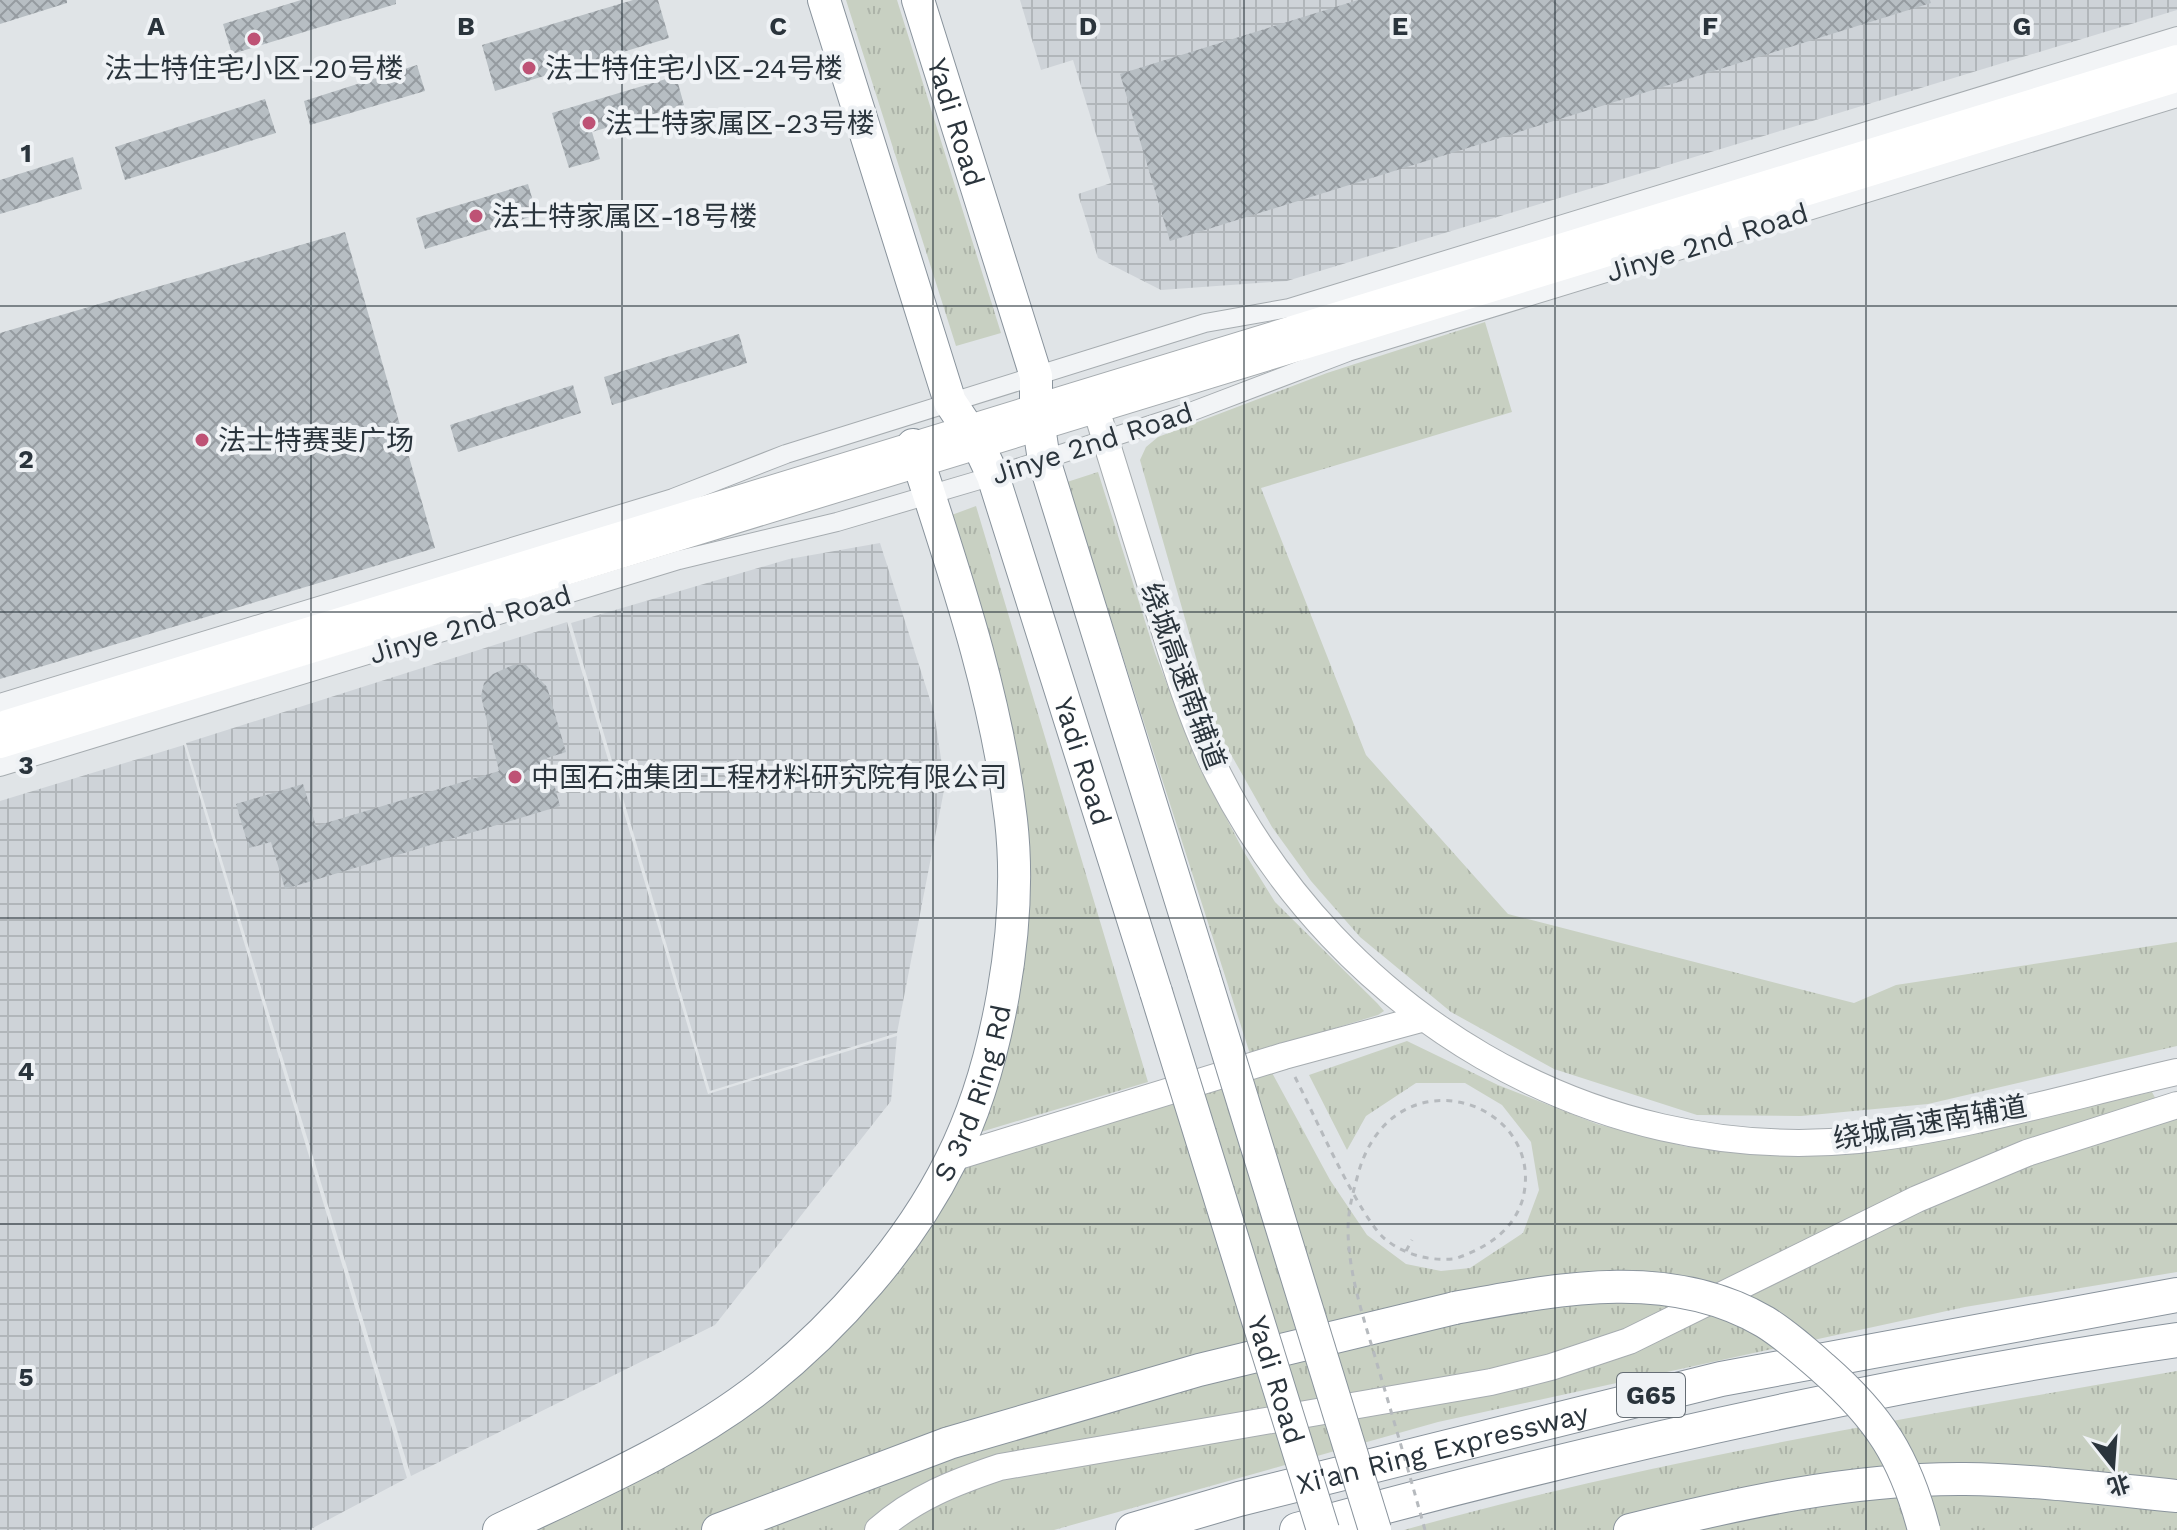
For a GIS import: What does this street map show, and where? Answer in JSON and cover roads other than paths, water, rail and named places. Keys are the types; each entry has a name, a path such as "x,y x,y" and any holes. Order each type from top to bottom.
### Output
{"highway":[{"name":"Yadi Road","path":"824,0 965,425 993,476 1323,1530"},
{"name":"Yadi Road","path":"918,0 1037,403 1044,460 1375,1530"},
{"name":"S 3rd Ring Rd","path":"499,1530 673,1443 762,1386 811,1343 882,1264 922,1211 952,1158 991,1052 1010,941 1013,859 1011,823 989,691 916,454"},
{"path":"718,1530 949,1443 1199,1370 1455,1308 1558,1288 1620,1286 1663,1288 1731,1306 1765,1322 1845,1388 1879,1424 1900,1461 1924,1530"},
{"name":"Xi'an Ring Expressway","path":"1133,1530 1239,1499 1721,1379 2177,1295"},
{"name":"Xi'an Ring Expressway","path":"1297,1530 1730,1423 2031,1361 2177,1340"},
{"path":"1630,1530 1765,1497 1851,1486 1962,1479 2047,1483 2177,1496"}],"main road":[{"name":"Jinye 2nd Road","path":"1093,401 2177,58"},
{"name":"Jinye 2nd Road","path":"0,745 916,454 965,425 1037,403 1093,401 2177,79"},
{"name":"绕城高速南辅道","path":"1093,401 1181,685 1219,775 1243,819 1291,892 1366,973 1421,1019 1470,1051 1532,1083 1649,1122 1730,1137 1858,1140 1957,1122 2177,1072"},
{"name":"Jinye 2nd Road","path":"0,725 916,454"},
{"path":"952,1158 1284,1056 1421,1019"},
{"path":"878,1530 921,1498 954,1482 1000,1467 1491,1382 1564,1363 1629,1341 1917,1199 2027,1153 2177,1105"}],"street":[{"name":"Jinye 2nd Road","path":"0,703 673,498 786,454 965,425 1037,403 1205,323 1289,308 2177,36"},
{"name":"Jinye 2nd Road","path":"0,767 679,560 837,522 993,476 1106,440 1348,352 2177,98"}],"place":[{"name":"法士特住宅小区-20号楼","path":"254,39"},
{"name":"法士特住宅小区-24号楼","path":"529,68"},
{"name":"法士特家属区-23号楼","path":"589,123"},
{"name":"法士特家属区-18号楼","path":"476,216"},
{"name":"法士特赛斐广场","path":"202,440"},
{"name":"中国石油集团工程材料研究院有限公司","path":"515,777"}]}
